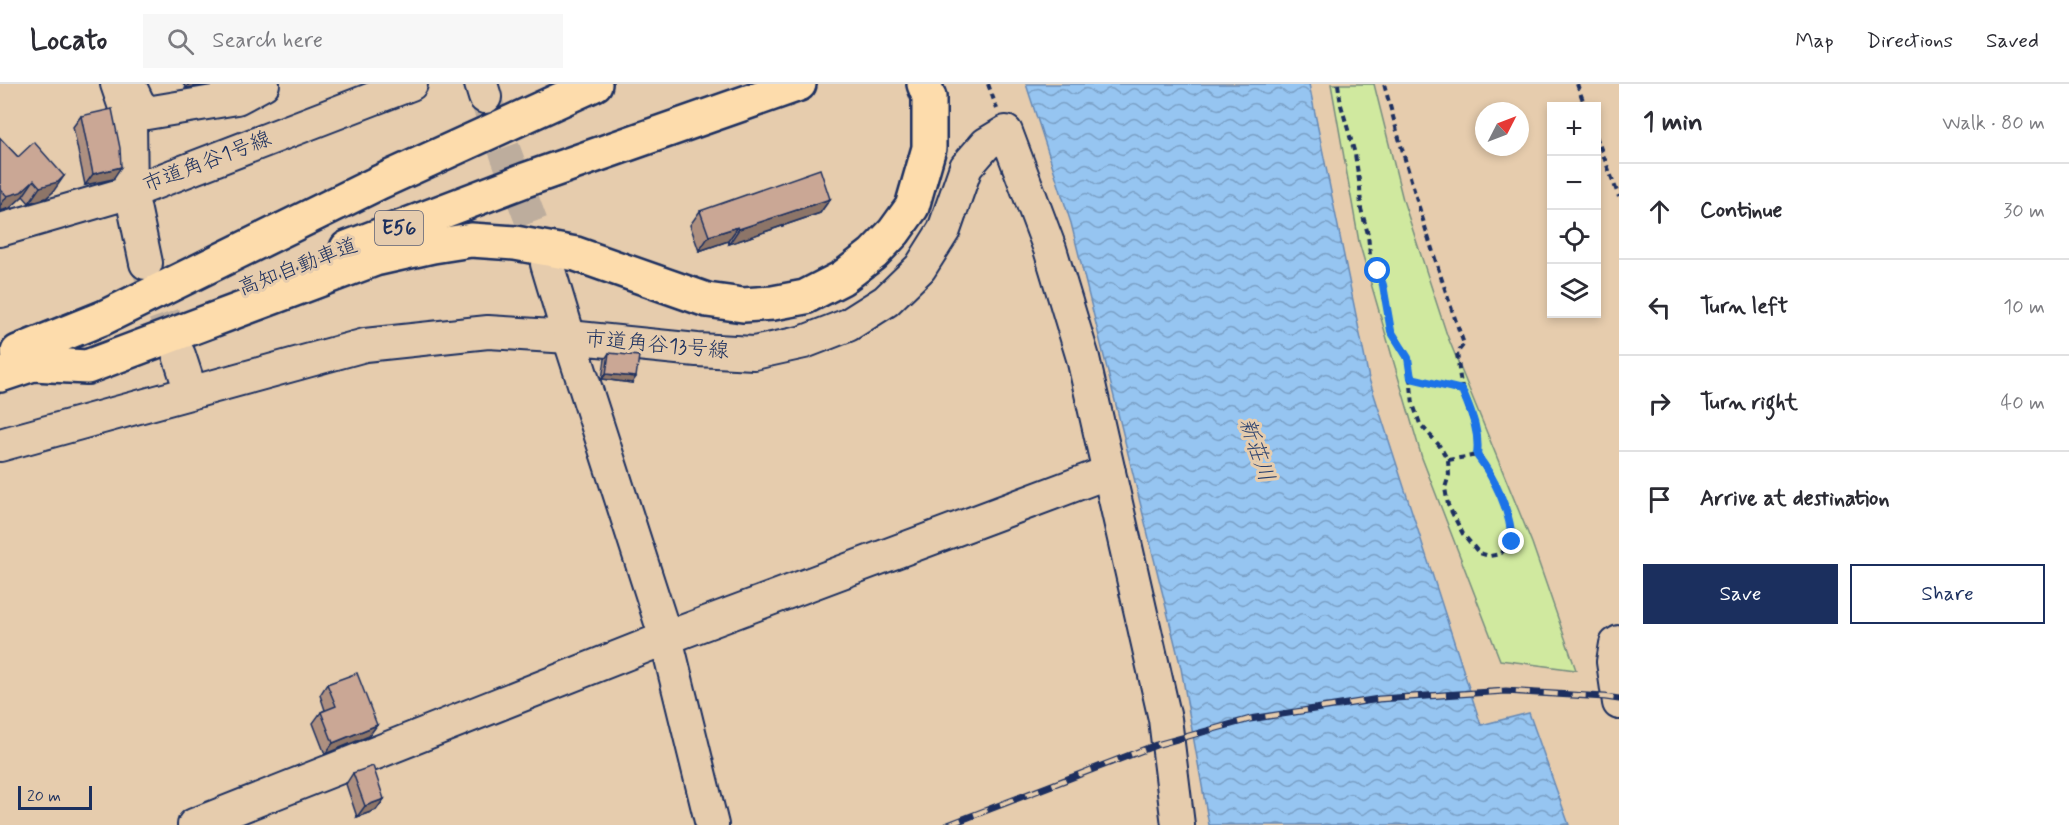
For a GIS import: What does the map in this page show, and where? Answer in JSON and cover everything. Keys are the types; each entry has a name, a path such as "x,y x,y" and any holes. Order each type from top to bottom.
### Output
{"highway":[{"path":"0,359 103,318 380,182 595,84"},
{"name":"高知自動車道","path":"0,375 218,297 525,180 800,84"},
{"path":"34,364 87,367 375,259 471,240 515,243 576,254 706,300 743,305 773,303 805,297 842,278 873,254 894,232 912,207 929,148 928,97 924,84"}],"street":[{"path":"117,84 130,122 131,192 146,263"},
{"path":"129,84 138,103 147,113 237,99 263,84"},
{"name":"市道角谷1号線","path":"0,230 131,192 411,84"},
{"name":"市道角谷13号線","path":"712,825 666,638 569,337 697,350 754,353 804,342 848,325 886,301 920,268 944,230 966,167 986,144 1006,132 1054,259 1083,358 1109,471"},
{"path":"0,445 365,345 488,332 569,337 547,264"},
{"path":"179,355 190,392"},
{"path":"194,825 666,638 1109,471 1165,719 1178,825"},
{"path":"1619,642 1616,644 1613,662 1619,703"}],"path":[{"path":"1338,84 1341,105 1355,154 1361,209 1368,234 1370,255 1383,285 1391,331 1408,358 1413,404 1420,424 1439,444 1448,460 1449,474 1445,488 1448,505 1463,534 1479,553 1490,556 1500,554 1512,542 1512,528 1493,478 1477,455 1476,426 1462,390 1457,353 1464,344 1438,274 1384,84"},
{"path":"1577,84 1584,102"},
{"path":"1601,149 1619,196"},
{"path":"1411,378 1462,390"},
{"path":"1448,460 1477,455"}],"green space":[{"path":"1331,84 1374,84 1403,200 1447,335 1532,543 1576,670 1500,660 1422,458 1394,363 1359,242"}],"water":[{"name":"新荘川","path":"1026,84 1309,84 1369,379 1481,725 1529,713 1569,825 1209,825 1181,668 1071,223"}],"building":[{"path":"112,109 120,148 121,167 93,174 81,116"},
{"path":"0,138 18,157 34,142 64,176 58,182 40,187 34,180 21,192 7,196 0,189"},
{"path":"820,169 830,199 739,229 738,227 709,236 700,211"},
{"path":"609,353 639,356 636,377 606,374"},
{"path":"357,673 377,725 333,743 321,712 336,706 327,684"},
{"path":"373,766 384,799 365,806 353,773"}],"tunnel":[{"path":"487,103 547,264"},
{"path":"148,269 179,355"}],"railway":[{"path":"948,825 1156,745 1250,719 1379,699 1506,691 1619,699"}],"route":[{"path":"1378,271 1383,285 1391,331 1408,358 1411,378 1462,390 1476,426 1477,455 1493,478 1512,528 1512,542"}]}
